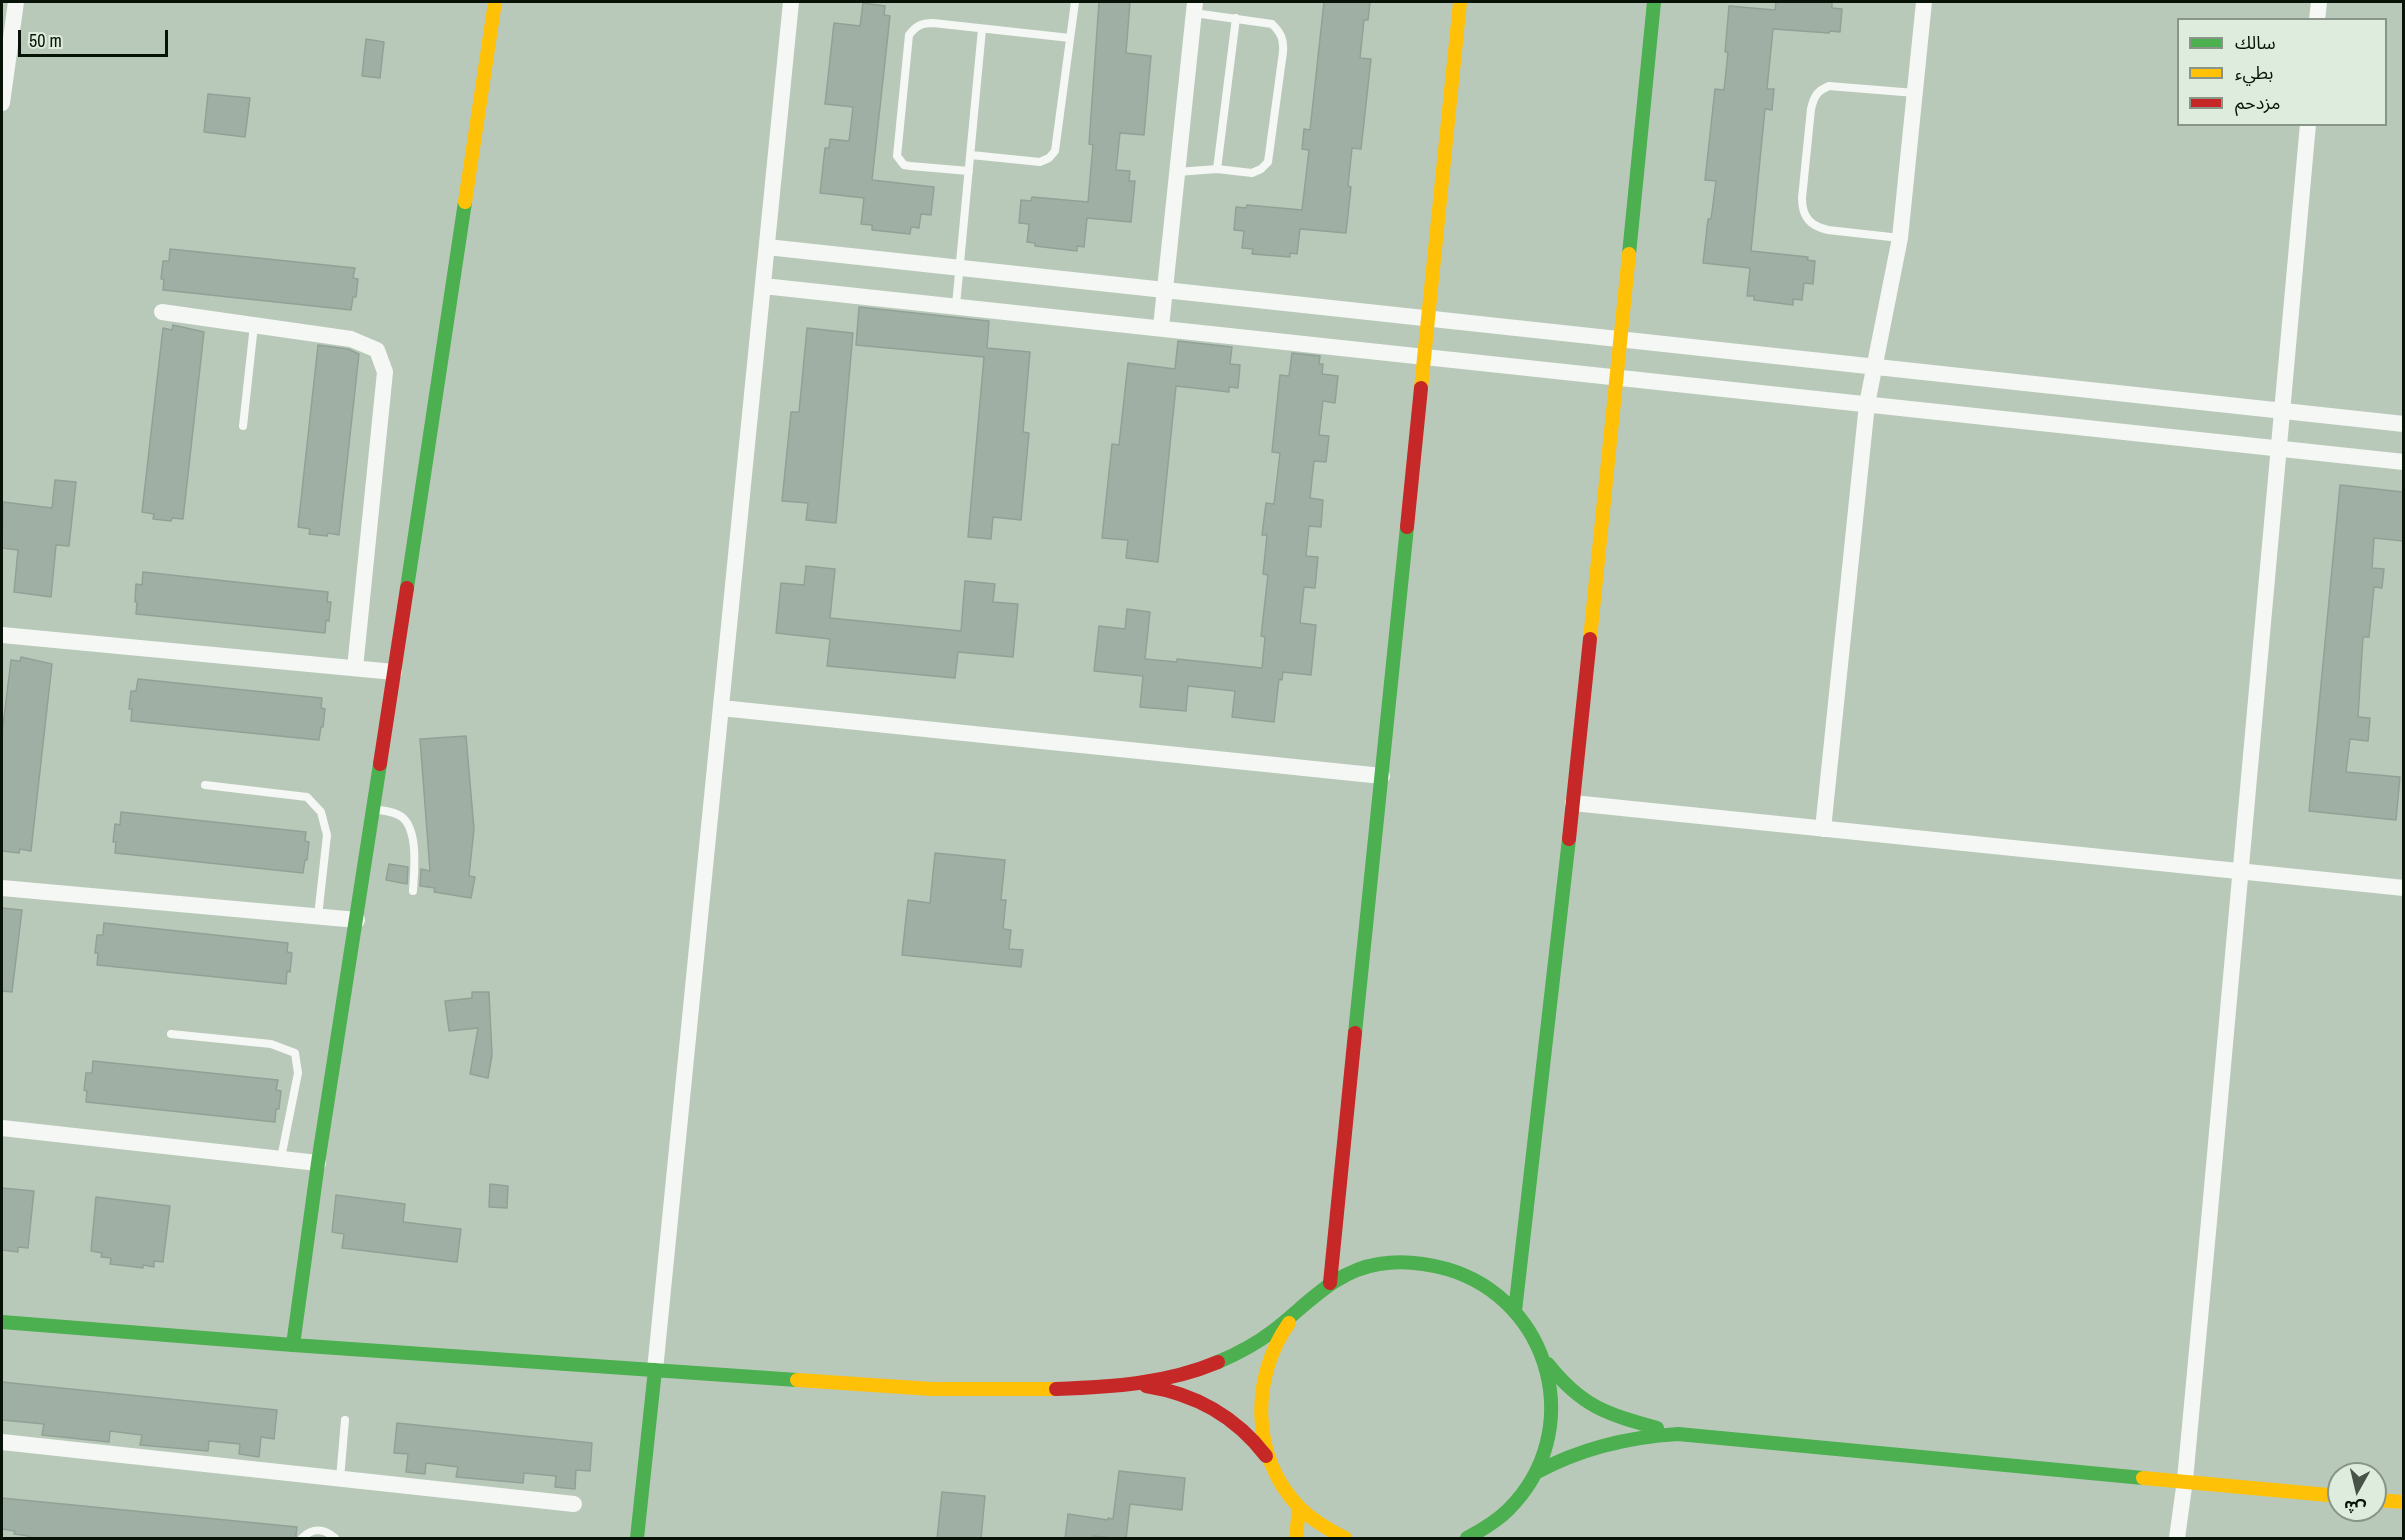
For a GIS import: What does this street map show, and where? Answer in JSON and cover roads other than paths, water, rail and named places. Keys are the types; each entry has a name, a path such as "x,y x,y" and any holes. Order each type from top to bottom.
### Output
{"main road":[{"path":"293,1346 318,1162 374,809 495,2"},
{"path":"1330,1283 1460,2"},
{"path":"1515,1311 1573,803 1654,2"},
{"path":"2,1322 293,1346 967,1390 1025,1391 1128,1385 1169,1378 1218,1362 1245,1349 1271,1332 1330,1283 1360,1269 1394,1262 1428,1264 1460,1272 1490,1288 1515,1311 1532,1333 1544,1358 1569,1390 1585,1403 1602,1413 1678,1434"},
{"path":"1273,1467 1261,1427 1261,1386 1273,1347 1295,1312"},
{"path":"1467,1539 1484,1534 1515,1505 1537,1472 1550,1436 1552,1396 1544,1358"},
{"path":"637,1539 655,1370"},
{"path":"1128,1385 1176,1392 1211,1407 1236,1423 1257,1443 1299,1507 1325,1528 1345,1539"},
{"path":"1537,1472 1582,1449 1606,1442 1630,1437 1678,1434 2327,1495"},
{"path":"2387,1501 2403,1503"},
{"path":"1296,1539 1299,1507"}],"street":[{"path":"2,103 16,2"},
{"path":"655,1370 791,2"},
{"path":"1823,829 1867,404 1900,238 1924,2"},
{"path":"2317,18 2319,2"},
{"path":"1161,327 1195,7"},
{"path":"2177,1539 2284,411 2308,126"},
{"path":"767,247 1165,288 2403,424"},
{"path":"763,286 2403,462"},
{"path":"162,312 351,339 377,350 385,372 355,669"},
{"path":"2,635 394,672"},
{"path":"721,708 1382,776"},
{"path":"1573,803 2403,888"},
{"path":"2,888 357,920"},
{"path":"2,1128 318,1162"},
{"path":"2,1442 574,1504"}],"lane":[{"path":"971,155 1040,162 1049,158 1055,151 1074,2"},
{"path":"1178,172 1216,169 1252,173 1261,169 1268,162 1284,41 1280,31 1272,24 1236,18 1195,7"},
{"path":"1216,169 1236,18"},
{"path":"969,171 904,165 897,156 909,34 923,23 1070,38"},
{"path":"956,305 982,29"},
{"path":"1900,238 1817,228 1808,220 1802,210 1802,198 1811,109 1813,98 1820,90 1829,86 1915,93"},
{"path":"243,426 254,325"},
{"path":"205,785 307,797 321,812 327,835 318,916"},
{"path":"374,809 395,813 404,819 416,848 413,891"},
{"path":"171,1034 271,1044 295,1053 298,1073 281,1158"},
{"path":"340,1479 345,1420"},
{"path":"302,1539 308,1533 319,1530 329,1533 334,1539"}]}
